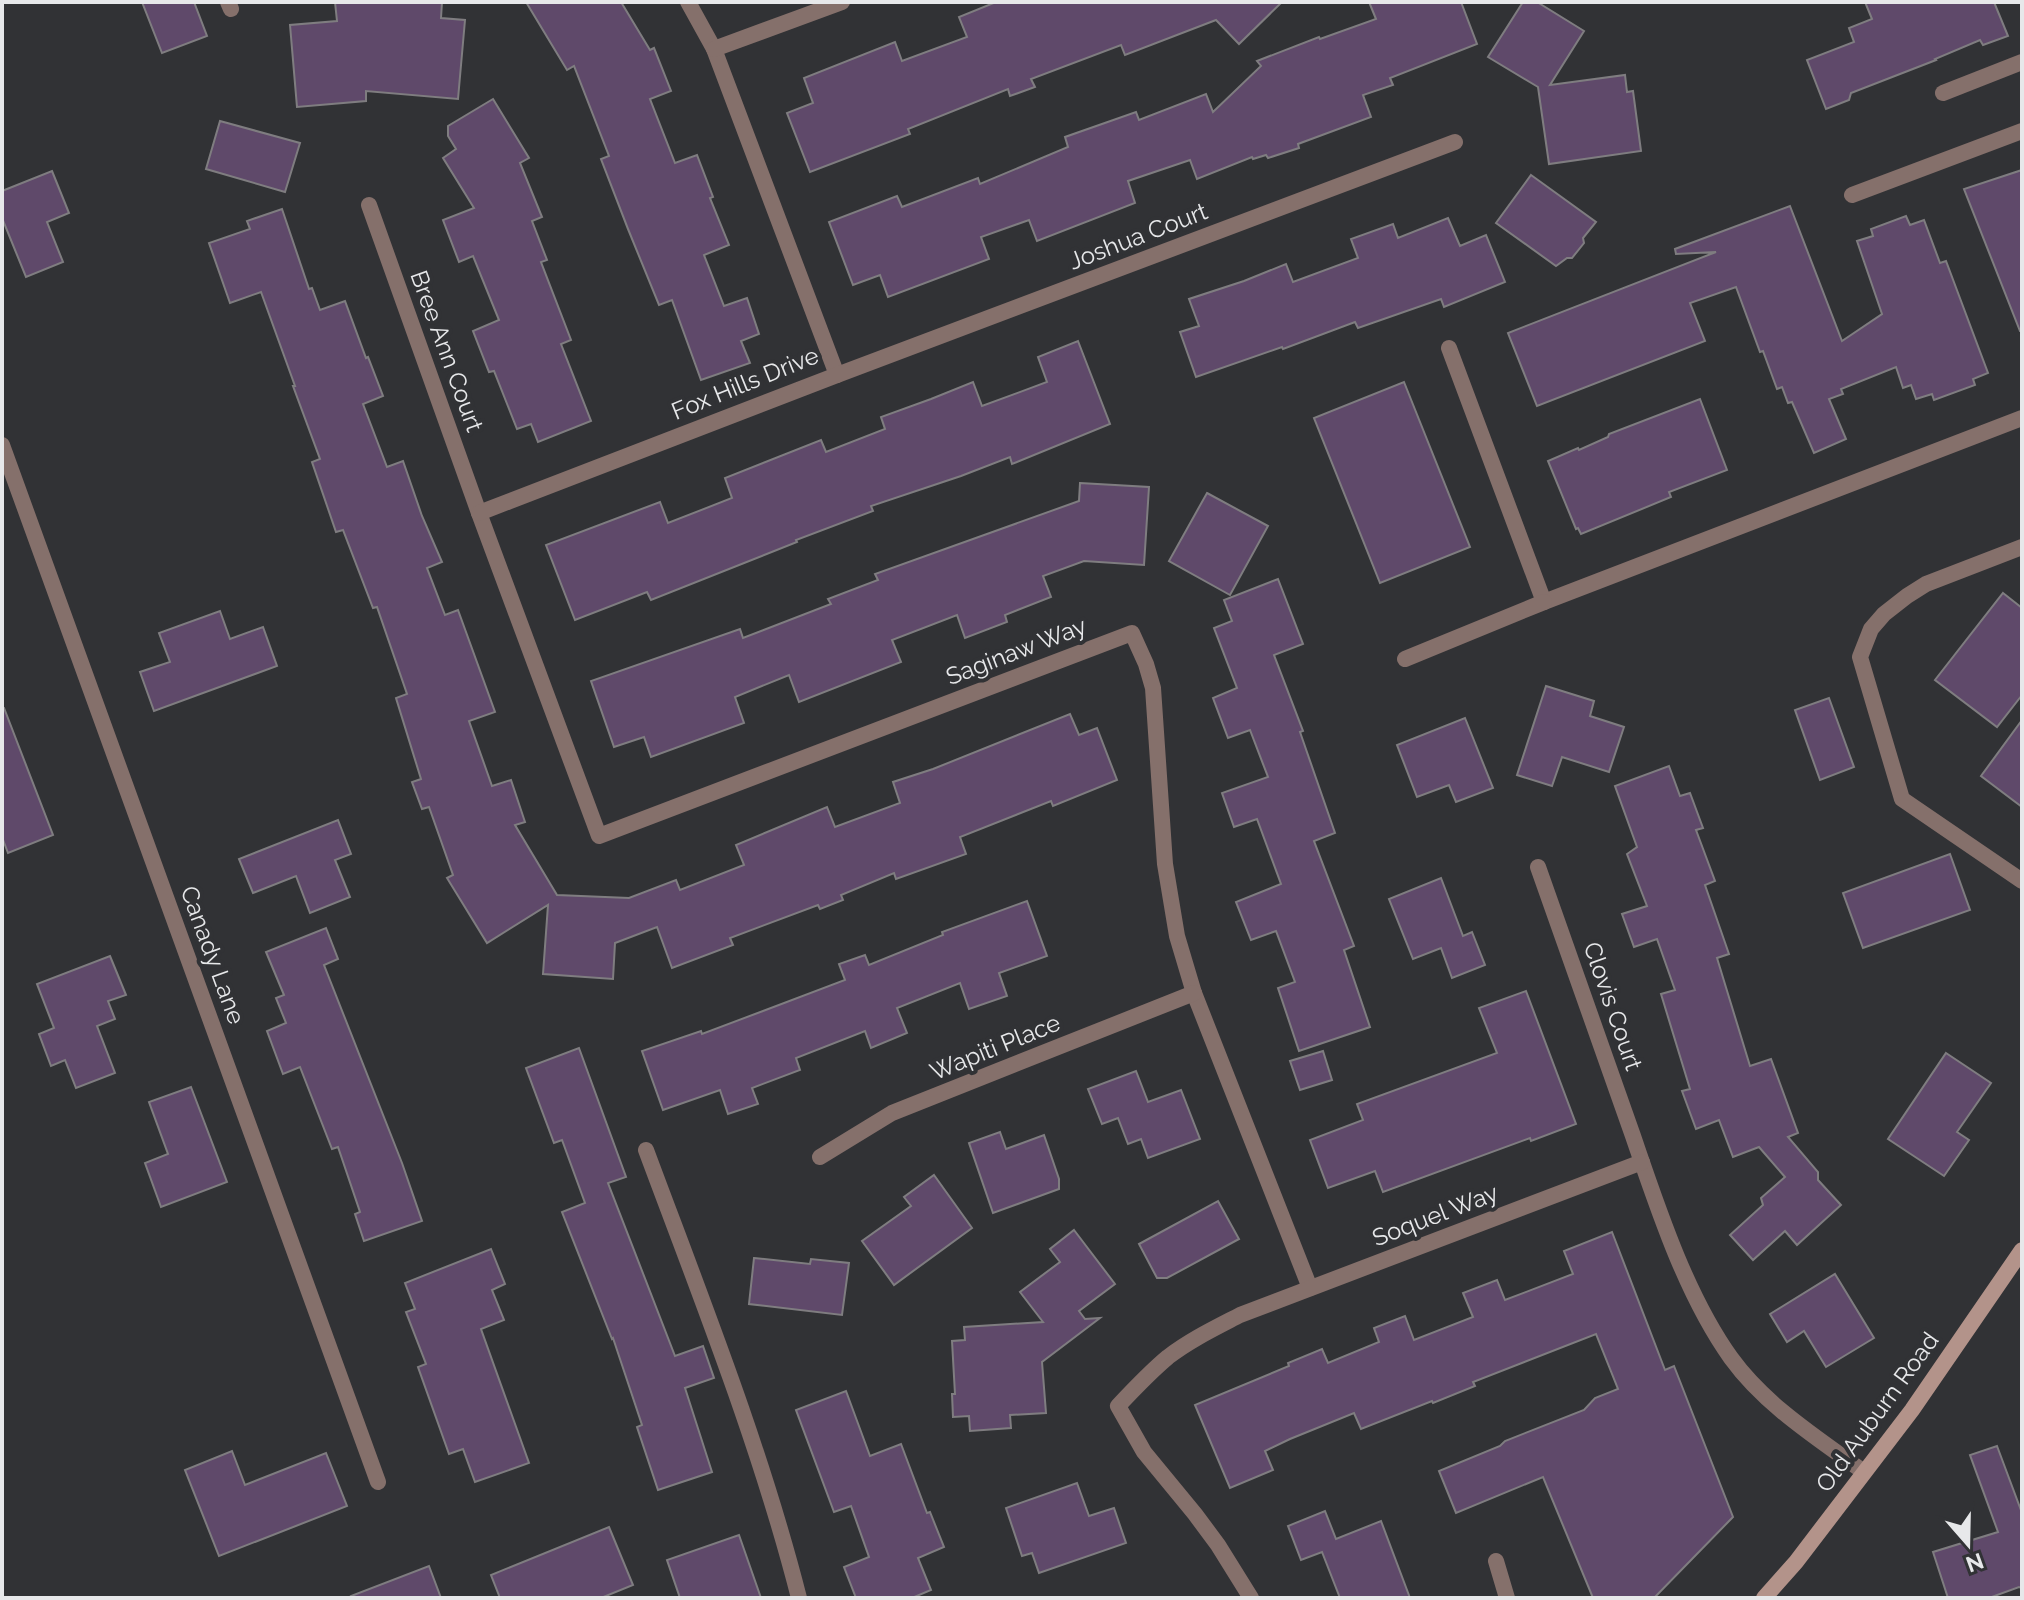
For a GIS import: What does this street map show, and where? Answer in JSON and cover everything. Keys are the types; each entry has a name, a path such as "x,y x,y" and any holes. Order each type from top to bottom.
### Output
{"main road":[{"name":"Old Auburn Road","path":"1764,1598 1796,1562 1912,1410 2022,1250"}],"street":[{"name":"Fox Hills Drive","path":"479,513 837,375 714,49 688,2"},
{"path":"714,49 842,2"},
{"path":"1943,93 2022,62"},
{"path":"1852,195 2022,131"},
{"name":"Joshua Court","path":"837,375 1455,142"},
{"name":"Bree Ann Court","path":"369,205 479,513"},
{"path":"1449,348 1544,602"},
{"path":"1405,659 1544,602 2022,418"},
{"name":"Canady Lane","path":"2,445 378,1482"},
{"name":"Saginaw Way","path":"479,513 599,836 1132,633 1153,688 1165,864 1177,936 1194,993 1310,1288"},
{"path":"2022,547 1926,584 1907,596 1871,629 1860,657 1902,799 2022,881"},
{"name":"Clovis Court","path":"1538,867 1642,1162"},
{"name":"Wapiti Place","path":"820,1157 892,1113 1194,993"},
{"path":"646,1150 720,1348 765,1481 799,1598"},
{"path":"1642,1162 1694,1294 1705,1318 1732,1360 1773,1404 1864,1472"},
{"name":"Soquel Way","path":"1251,1598 1218,1545 1144,1452 1118,1406 1169,1357 1240,1315 1642,1162"},
{"path":"1496,1561 1507,1598"}],"building":[{"path":"142,2 194,2 207,36 162,53"},
{"path":"335,2 442,2 441,18 465,20 458,99 366,91 366,101 297,107 290,25 337,21"},
{"path":"526,2 621,2 650,50 654,48 671,91 650,99 675,163 697,155 713,197 710,198 729,245 704,255 724,306 747,298 759,334 741,341 750,363 701,380 672,300 659,305 628,229 601,159 609,156 574,66 567,70"},
{"path":"996,2 1282,2 1239,44 1216,20 1125,55 1121,45 1031,79 1035,87 1010,96 1008,89 908,129 910,134 810,172 787,113 813,103 804,78 895,42 902,61 967,37 959,17"},
{"path":"1369,2 1461,2 1477,44 1390,78 1393,85 1363,95 1371,117 1298,144 1299,148 1268,158 1266,155 1252,157 1197,179 1190,160 1128,181 1135,203 1037,241 1029,220 981,237 989,259 888,297 880,275 853,285 829,222 897,196 902,207 978,178 980,184 1068,147 1065,137 1136,112 1139,120 1206,94 1213,112 1261,66 1257,61 1376,19"},
{"path":"1523,2 1537,2 1584,31 1550,85 1625,75 1627,92 1633,91 1641,151 1549,164 1538,87 1488,57"},
{"path":"1865,2 1994,2 2008,36 1983,45 1980,40 1851,93 1849,100 1826,109 1807,60 1854,42 1849,28 1872,19"},
{"path":"493,99 529,158 520,163 542,217 532,221 547,260 541,262 571,340 561,344 591,421 538,442 531,424 517,429 494,371 489,372 473,331 499,320 473,256 459,262 443,220 474,208 443,158 456,149 448,136 448,126"},
{"path":"220,121 300,143 285,192 206,169"},
{"path":"2022,170 2022,331 2020,331 1964,189"},
{"path":"52,171 69,213 47,222 63,262 26,277 2,218 2,191"},
{"path":"1531,175 1596,222 1572,258 1556,266 1496,223"},
{"path":"1790,206 1842,341 1882,314 1857,241 1873,236 1871,229 1906,216 1910,225 1924,220 1940,263 1946,261 1988,373 1973,379 1975,385 1934,400 1932,394 1916,399 1911,385 1903,388 1896,367 1841,389 1843,394 1829,399 1846,439 1814,453 1792,402 1788,403 1782,387 1777,389 1736,287 1690,303 1705,341 1537,406 1508,333 1716,252 1676,254 1675,249"},
{"path":"282,209 309,289 312,288 320,310 345,301 368,357 383,396 363,404 387,467 403,461 442,562 427,568 445,615 458,610 495,712 469,721 492,786 511,780 525,822 515,825 557,895 629,898 676,880 680,890 744,865 736,845 827,807 835,827 900,803 893,782 1070,714 1079,735 1097,728 1117,780 1053,806 1051,801 960,837 966,854 896,879 894,873 841,895 843,900 820,909 818,905 730,938 733,945 672,968 657,927 615,943 613,979 543,974 548,905 487,943 447,878 453,875 429,807 422,809 412,782 421,779 396,698 407,694 377,607 373,608 343,530 336,532 312,462 320,459 261,292 230,303 209,243 250,229 247,221"},
{"path":"1448,218 1460,246 1486,235 1505,282 1444,307 1441,299 1358,328 1355,322 1196,377 1180,332 1199,326 1189,299 1286,264 1293,282 1358,258 1351,239 1393,224 1398,238"},
{"path":"1078,341 1110,424 1012,464 1010,457 871,506 873,511 651,600 647,592 575,620 546,545 660,502 668,523 732,498 725,478 821,440 826,452 885,429 881,417 973,382 982,406 1047,382 1038,357"},
{"path":"1404,382 1470,547 1380,583 1314,418"},
{"path":"1700,399 1727,470 1669,492 1671,497 1581,534 1576,529 1548,461"},
{"path":"1080,483 1149,487 1144,565 1084,561 1043,576 1051,597 1005,615 1007,622 965,638 957,615 892,640 901,662 799,702 789,675 735,697 744,723 651,757 644,737 614,747 591,681 740,629 743,638 831,604 828,599 878,580 875,574 1079,501"},
{"path":"1207,493 1268,526 1230,595 1169,561"},
{"path":"1278,579 1303,644 1274,655 1303,731 1300,732 1335,833 1314,841 1354,946 1344,950 1370,1027 1299,1051 1278,988 1295,982 1276,931 1251,940 1236,902 1281,884 1257,819 1234,827 1222,793 1268,777 1250,730 1228,738 1213,698 1237,688 1214,628 1232,621 1224,600"},
{"path":"2003,593 2022,608 2022,695 1997,727 1935,680"},
{"path":"220,611 230,639 263,627 277,666 154,711 140,672 170,662 159,633"},
{"path":"1546,686 1594,701 1590,716 1624,727 1609,772 1562,757 1552,786 1517,775"},
{"path":"1829,698 1854,767 1820,780 1795,710"},
{"path":"2,708 53,835 8,853 2,837"},
{"path":"1465,718 1493,788 1456,802 1449,785 1417,797 1397,745"},
{"path":"2022,720 2022,807 1981,776"},
{"path":"1669,766 1680,796 1690,793 1703,828 1696,830 1715,881 1705,885 1729,954 1717,958 1750,1066 1771,1059 1798,1133 1788,1137 1818,1172 1818,1180 1841,1205 1797,1245 1785,1231 1753,1260 1730,1235 1763,1205 1761,1198 1785,1177 1759,1147 1733,1157 1719,1120 1696,1129 1682,1091 1690,1089 1661,994 1675,990 1657,939 1634,947 1622,914 1647,906 1627,854 1637,847 1615,786"},
{"path":"338,820 351,854 335,860 350,897 310,913 296,876 253,893 239,859"},
{"path":"1950,854 1970,910 1863,948 1843,893"},
{"path":"1441,878 1463,936 1472,932 1485,965 1452,978 1441,948 1413,959 1389,899"},
{"path":"1027,901 1047,956 999,973 1007,996 969,1009 960,983 897,1008 907,1033 871,1048 865,1031 796,1058 800,1070 752,1088 758,1104 728,1114 720,1090 663,1110 642,1051 701,1031 702,1034 845,980 839,964 865,955 869,965 943,935 942,932"},
{"path":"326,928 338,959 324,965 422,1221 364,1241 355,1214 360,1212 338,1147 332,1149 300,1067 283,1074 267,1031 286,1023 276,998 284,995 266,952"},
{"path":"110,956 126,995 108,1001 115,1019 97,1026 115,1073 76,1088 65,1060 51,1066 39,1034 54,1028 37,984"},
{"path":"1526,991 1576,1124 1383,1192 1375,1171 1328,1188 1310,1140 1363,1120 1357,1104 1497,1053 1479,1008"},
{"path":"579,1048 626,1177 608,1183 675,1356 703,1346 714,1378 685,1388 712,1472 658,1490 637,1427 642,1425 613,1338 562,1212 585,1203 562,1140 554,1143 526,1068"},
{"path":"1323,1051 1332,1080 1300,1090 1290,1061"},
{"path":"1946,1053 1991,1083 1957,1132 1969,1140 1944,1176 1888,1139"},
{"path":"1136,1071 1148,1102 1181,1090 1200,1139 1148,1158 1141,1139 1128,1144 1118,1118 1102,1124 1088,1089"},
{"path":"191,1087 227,1182 161,1207 145,1163 168,1154 149,1102"},
{"path":"1000,1132 1006,1149 1044,1135 1059,1179 1059,1189 993,1213 969,1143"},
{"path":"934,1175 972,1228 894,1285 862,1241 911,1206 904,1197"},
{"path":"1218,1201 1239,1239 1167,1278 1157,1278 1139,1244"},
{"path":"1074,1230 1115,1284 1079,1311 1085,1319 1100,1318 1042,1362 1046,1413 1010,1415 1011,1428 970,1431 969,1416 953,1417 952,1341 965,1340 964,1327 1043,1322 1020,1292 1060,1262 1050,1249"},
{"path":"1612,1232 1665,1370 1674,1366 1733,1517 1654,1598 1593,1598 1543,1477 1456,1513 1439,1471 1584,1410 1595,1398 1618,1389 1596,1334 1473,1382 1475,1386 1433,1403 1361,1429 1354,1413 1290,1439 1265,1451 1273,1470 1230,1488 1195,1405 1322,1349 1328,1363 1379,1342 1374,1328 1405,1316 1414,1340 1473,1317 1463,1293 1497,1280 1505,1300 1573,1274 1564,1251"},
{"path":"491,1249 505,1284 492,1290 504,1320 481,1329 529,1463 475,1482 463,1449 449,1454 418,1367 426,1364 406,1312 415,1309 405,1283"},
{"path":"754,1258 810,1264 811,1259 849,1263 842,1315 749,1304"},
{"path":"1835,1274 1874,1338 1826,1367 1804,1331 1787,1342 1770,1314"},
{"path":"846,1391 870,1456 901,1444 927,1513 930,1512 944,1547 918,1558 931,1590 912,1598 856,1598 844,1567 869,1557 851,1506 834,1512 796,1410"},
{"path":"1997,1446 2022,1513 2022,1588 1989,1598 1948,1598 1933,1552 1998,1532 1970,1455"},
{"path":"232,1451 245,1485 326,1453 347,1506 219,1556 185,1470"},
{"path":"1077,1483 1089,1516 1114,1508 1126,1543 1039,1573 1032,1553 1022,1556 1006,1508"},
{"path":"1325,1511 1336,1539 1381,1521 1410,1598 1340,1598 1322,1552 1301,1560 1288,1526"},
{"path":"609,1527 633,1585 601,1598 500,1598 491,1575"},
{"path":"739,1535 761,1598 680,1598 667,1560"},
{"path":"429,1566 441,1598 351,1596"}]}
